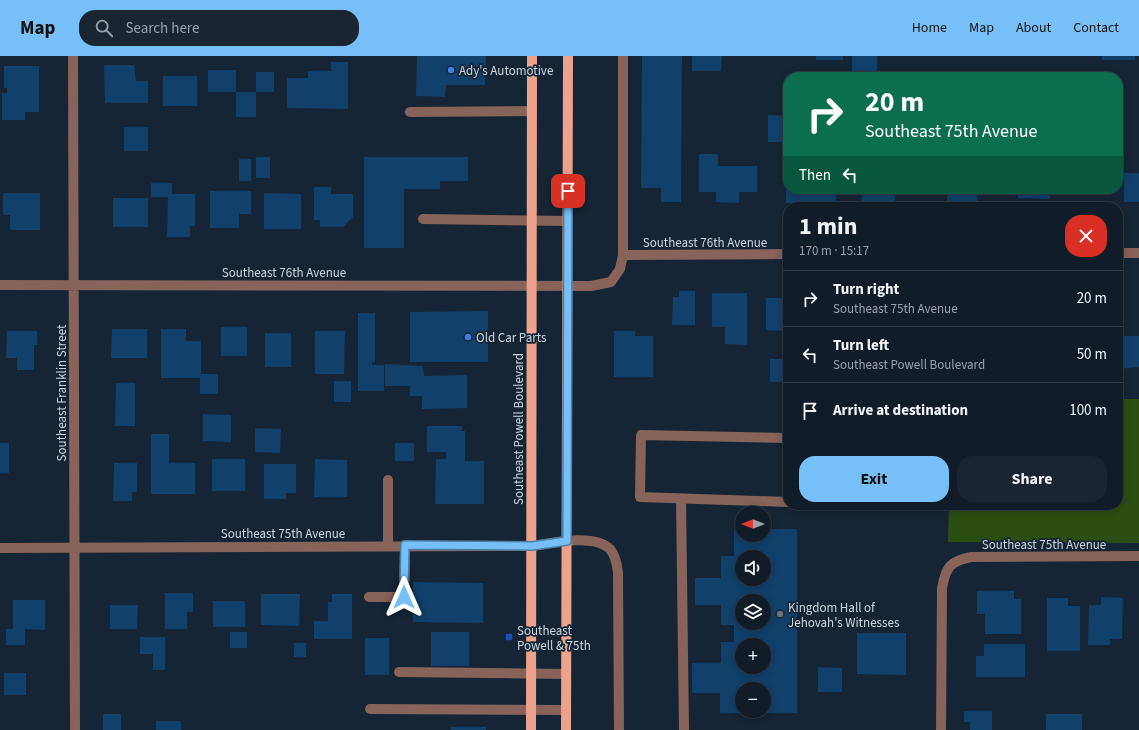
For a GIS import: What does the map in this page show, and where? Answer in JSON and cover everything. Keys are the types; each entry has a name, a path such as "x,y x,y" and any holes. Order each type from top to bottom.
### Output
{"main road":[{"name":"Southeast Powell Boulevard","path":"531,730 532,56"},
{"path":"566,730 568,56"}],"street":[{"name":"Southeast Franklin Street","path":"73,56 75,730"},
{"path":"623,56 623,255"},
{"path":"410,112 532,111"},
{"path":"423,219 568,221"},
{"path":"1123,253 1139,253"},
{"name":"Southeast 76th Avenue","path":"0,285 591,286 611,282 620,269 623,255 783,254"},
{"path":"783,438 641,435 640,497 783,502"},
{"path":"388,480 388,545"},
{"path":"681,499 684,730"},
{"name":"Southeast 75th Avenue","path":"0,548 388,545 532,546 567,541 599,543 610,549 616,559 618,572 619,730"},
{"path":"369,597 404,597 405,545"},
{"name":"Southeast 75th Avenue","path":"941,730 942,588 945,573 951,564 961,559 971,557 1139,556"},
{"path":"399,672 566,674"},
{"path":"370,709 566,710"}],"green space":[{"path":"1123,399 1139,399 1139,543 948,542 949,510 1123,510"}],"building":[{"name":"Ady's Automotive","path":"417,56 486,56 485,85 446,85 445,97 416,96"},
{"path":"642,56 682,56 681,202 661,202 661,188 641,188"},
{"path":"692,56 722,56 721,71 692,71"},
{"path":"816,56 843,56 843,60 816,60"},
{"path":"852,56 877,56 877,71 852,71"},
{"path":"1102,56 1135,56 1135,60 1102,60"},
{"path":"331,62 348,62 348,109 287,108 287,78 308,78 308,71 331,71"},
{"path":"104,65 134,65 136,81 148,81 148,103 105,103"},
{"path":"4,66 39,66 39,112 25,112 25,120 2,120 2,93 7,93 7,88 4,88"},
{"path":"208,70 236,70 236,92 208,92"},
{"path":"256,72 274,72 274,92 256,92"},
{"path":"163,76 197,76 197,106 163,106"},
{"path":"236,92 256,92 256,117 236,117"},
{"path":"768,115 783,116 783,142 768,142"},
{"path":"124,127 148,127 148,151 124,151"},
{"path":"699,154 718,154 718,166 757,166 757,192 739,192 739,203 716,202 716,192 699,192"},
{"path":"256,157 270,157 270,178 256,178"},
{"path":"364,157 468,157 468,181 440,181 440,189 404,189 404,248 364,248"},
{"path":"239,159 251,159 251,181 239,181"},
{"path":"1124,173 1139,173 1139,202 1124,202"},
{"path":"151,183 172,183 172,194 195,194 195,226 190,226 190,237 167,237 168,197 151,197"},
{"path":"314,187 331,187 331,194 353,194 353,217 343,227 320,227 320,220 314,220"},
{"path":"210,191 251,191 251,214 239,214 239,228 210,228"},
{"path":"3,193 40,193 40,230 10,230 10,215 3,215"},
{"path":"264,193 301,194 301,229 264,229"},
{"path":"786,194 836,194 836,202 786,202"},
{"path":"862,194 895,194 895,202 862,202"},
{"path":"947,194 977,194 977,202 947,202"},
{"path":"1018,194 1050,194 1050,199 1018,198"},
{"path":"113,198 148,198 148,227 113,227"},
{"path":"679,291 695,291 695,325 672,325 673,297 679,297"},
{"path":"712,293 747,293 747,345 725,344 725,327 712,327"},
{"path":"766,298 783,298 783,331 766,330"},
{"path":"488,311 488,362 410,362 410,312"},
{"path":"358,313 375,313 375,362 372,362 372,365 384,365 384,391 358,391"},
{"path":"221,327 247,327 247,356 221,356"},
{"path":"112,329 147,329 147,358 111,358"},
{"path":"161,329 186,329 186,341 201,341 201,374 218,374 218,394 200,394 200,378 161,378"},
{"path":"7,331 37,331 37,345 34,345 34,370 17,370 17,358 6,358"},
{"path":"315,331 345,331 344,374 315,374"},
{"path":"614,331 635,331 635,336 653,336 653,377 614,377"},
{"path":"265,333 291,333 291,367 265,367"},
{"path":"1123,336 1139,336 1139,367 1123,369"},
{"path":"770,359 783,359 783,382 770,382"},
{"path":"385,364 423,366 424,376 467,375 467,408 422,409 422,396 410,396 410,386 385,386"},
{"path":"334,381 351,381 351,402 334,402"},
{"path":"116,383 135,383 135,426 115,426"},
{"path":"203,414 231,415 231,442 203,441"},
{"path":"427,426 462,426 462,431 465,431 465,461 484,461 484,504 435,504 436,459 446,459 446,452 427,452"},
{"path":"255,428 281,429 280,453 255,452"},
{"path":"151,434 169,434 169,463 195,463 195,494 151,494"},
{"path":"0,443 9,443 9,473 0,473"},
{"path":"395,443 414,443 414,461 395,461"},
{"path":"212,459 245,459 245,491 212,491"},
{"path":"315,459 347,460 347,497 314,497"},
{"path":"114,463 137,463 137,492 132,492 132,501 113,501"},
{"path":"264,464 296,464 296,493 286,493 286,499 264,499"},
{"name":"Kingdom Hall of Jehovah's Witnesses","path":"734,529 735,542 771,542 771,529 797,529 797,713 771,713 771,682 735,682 735,713 720,713 720,693 692,693 692,663 721,663 721,642 734,642 734,625 721,625 721,605 695,605 695,578 721,578 721,556 734,556"},
{"path":"413,582 483,583 483,623 413,622"},
{"path":"977,591 1014,591 1014,599 1021,599 1021,634 985,634 985,614 977,614"},
{"path":"165,593 193,593 193,612 187,612 187,629 165,629"},
{"path":"261,594 300,594 299,626 261,625"},
{"path":"332,594 352,594 352,639 314,639 314,621 328,621 328,602 332,602"},
{"path":"1101,597 1123,598 1122,639 1110,639 1110,645 1088,645 1089,605 1101,605"},
{"path":"1047,598 1068,598 1068,606 1080,606 1080,651 1047,651"},
{"path":"13,600 45,600 45,630 25,629 25,645 6,645 6,629 13,629"},
{"path":"213,601 245,601 245,627 213,627"},
{"path":"110,605 138,605 137,629 110,629"},
{"path":"230,632 247,632 247,648 230,648"},
{"path":"431,632 469,632 469,666 431,666"},
{"path":"857,633 906,633 906,675 857,674"},
{"path":"140,637 165,637 165,670 153,670 153,654 140,654"},
{"path":"365,638 389,638 389,675 365,675"},
{"path":"294,643 306,643 306,657 294,657"},
{"path":"984,644 1025,644 1025,677 976,677 976,656 984,656"},
{"path":"818,667 842,668 842,692 818,692"},
{"path":"4,673 26,673 26,695 4,695"},
{"path":"964,711 992,711 992,730 970,730 970,722 964,722"},
{"path":"103,714 121,714 121,730 103,730"},
{"path":"1046,714 1082,714 1082,730 1046,730"},
{"path":"156,721 181,721 181,730 156,730"},
{"path":"451,727 486,727 486,730 451,730"}],"place":[{"name":"Ady's Automotive","path":"451,70"},
{"name":"Old Car Parts","path":"468,337"},
{"name":"Kingdom Hall of Jehovah's Witnesses","path":"780,614"},
{"name":"Southeast Powell & 75th","path":"509,637"}],"route":[{"path":"404,597 405,545 532,546 567,541 568,191"}]}
